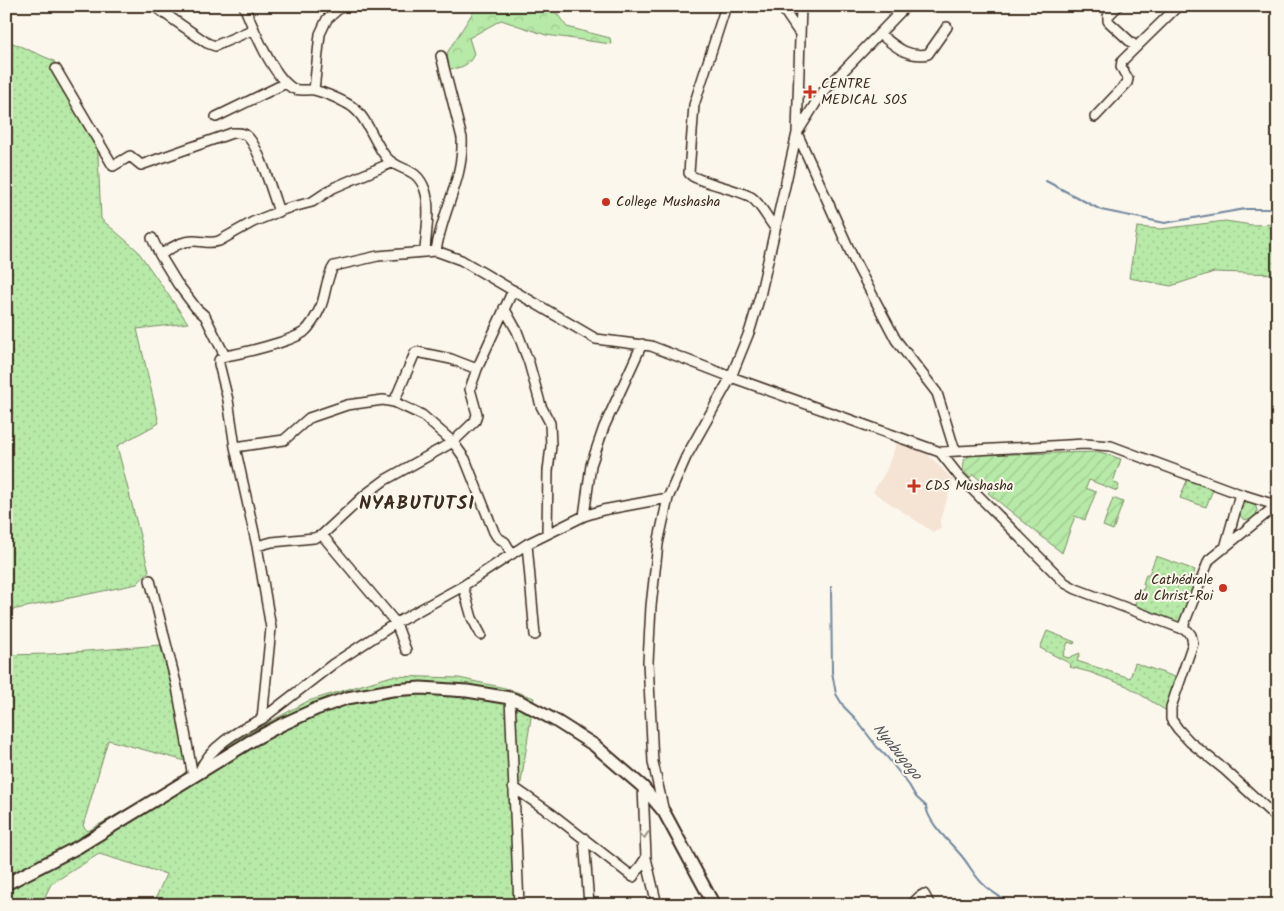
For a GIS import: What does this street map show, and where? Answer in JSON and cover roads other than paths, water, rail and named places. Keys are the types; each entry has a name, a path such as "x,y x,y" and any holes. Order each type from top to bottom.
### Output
{"main road":[{"path":"6,884 78,847 251,741 281,725 316,709 347,698 392,690 421,688 467,690 510,698 556,721 594,745 643,787 664,812 714,905"}],"street":[{"path":"154,6 207,43 215,46 254,30"},
{"path":"244,6 254,30 279,75 286,83 293,89 314,90 357,109 383,153 391,162 418,176 425,190 428,217 425,251"},
{"path":"314,90 320,34 327,19 342,6"},
{"path":"726,6 694,105 689,173 694,178 730,188 751,198 775,228"},
{"path":"781,6 800,34"},
{"path":"664,812 652,762 648,662 651,606 658,544 668,498 686,457 731,377 750,330 760,296 798,132 801,6"},
{"path":"798,132 822,93 906,6"},
{"path":"1118,6 1108,16 1108,21 1136,47"},
{"path":"1095,117 1127,83 1128,79 1121,64 1178,6"},
{"path":"880,34 902,51 921,55 928,54 947,27"},
{"path":"436,250 439,230 458,179 462,150 462,138 441,56"},
{"path":"56,69 113,166 130,156 141,165 232,133 243,134 255,146 279,212"},
{"path":"216,117 286,83"},
{"path":"798,132 854,260 896,340 937,393 955,451"},
{"path":"160,255 181,242 213,243 219,241 253,222 312,202 333,188 391,162"},
{"path":"152,238 177,283 196,308 206,316 225,356"},
{"path":"262,719 271,628 258,546 235,446 228,400 219,360 225,356 270,346 301,334 306,330 321,307 330,272 334,266 378,256 436,250 461,260 596,339 642,344 940,452 1085,444 1111,446 1240,494 1278,504"},
{"path":"258,546 272,542 314,538 322,535 350,507 385,480 453,442 475,421 477,414 470,389 477,369 513,290"},
{"path":"504,308 517,331 529,363 541,406 550,423 551,446 548,471 547,533"},
{"path":"584,516 592,464 604,426 642,344"},
{"path":"394,402 417,352 451,359 477,369"},
{"path":"235,446 284,440 309,418 346,405 383,400 394,402 422,415 453,442 465,458 494,532 497,537 505,542 512,554"},
{"path":"940,452 959,476 1065,582 1182,629 1191,635 1192,643 1172,701 1170,712 1173,724 1190,742 1226,770 1278,819"},
{"path":"1225,548 1240,494"},
{"path":"196,775 205,760 216,748 247,726 262,719 333,664 396,623 463,586 527,544 584,516 603,510 668,498"},
{"path":"1182,629 1208,561 1278,504"},
{"path":"322,535 396,623 406,650"},
{"path":"527,544 535,635"},
{"path":"150,580 177,687 196,775"},
{"path":"463,586 472,618 481,635"},
{"path":"510,698 519,905"},
{"path":"514,787 584,838 632,877 646,858"},
{"path":"643,787 646,858 657,905"},
{"path":"584,838 589,905"},
{"path":"911,905 924,894 930,905"}],"waterway":[{"path":"1046,181 1101,210 1165,223 1245,209 1278,209"},
{"name":"Nyabugogo","path":"831,587 832,672 836,694 844,707 909,785 916,797 926,806 935,825 977,878 1009,905"}],"place":[{"name":"CENTRE MEDICAL SOS","path":"810,92"},
{"name":"College Mushasha","path":"606,202"},
{"name":"CDS Mushasha","path":"914,486"},
{"name":"Cathédrale du Christ-Roi","path":"1223,588"}],"district":[{"name":"NYABUTUTSI","path":"417,504"}]}
